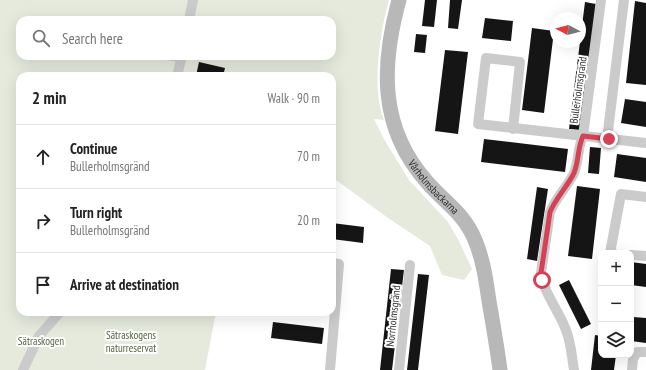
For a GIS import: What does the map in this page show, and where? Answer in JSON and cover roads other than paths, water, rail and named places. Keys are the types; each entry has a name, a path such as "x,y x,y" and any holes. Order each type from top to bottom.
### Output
{"street":[{"path":"190,16 193,0"},
{"name":"Vårholmsbackarna","path":"399,0 387,70 391,114 404,150 415,168 432,189 461,215 475,240 484,265 500,370"},
{"name":"Bullerholmsgränd","path":"574,370 567,333 552,304 542,280 541,273 550,212 574,174 580,143 583,136 601,0"},
{"path":"609,139 608,131 624,0"},
{"name":"Bullerholmsgränd","path":"514,129 520,62 486,58 478,124 514,129 646,143"},
{"path":"178,72 181,60"},
{"path":"611,250 621,194 646,197"},
{"path":"634,255 646,256"},
{"path":"336,264 339,264 336,288"},
{"name":"Norrholmsgränd","path":"399,370 410,265"},
{"path":"24,370 39,336 56,316"},
{"path":"330,370 333,316"},
{"path":"632,370 633,359 637,352 646,352"}],"park label":[{"name":"Sätraskogen","path":"41,341"},
{"name":"Sätraskogens naturreservat","path":"131,341"}]}
